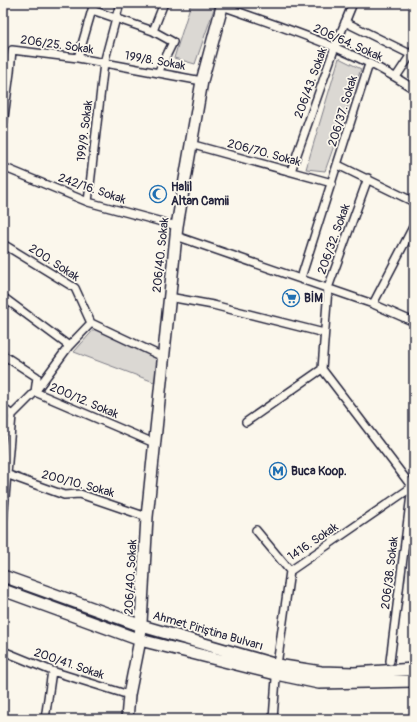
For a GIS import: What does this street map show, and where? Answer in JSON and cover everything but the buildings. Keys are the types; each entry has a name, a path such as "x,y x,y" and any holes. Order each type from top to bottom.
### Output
{"main road":[{"name":"206/40. Sokak","path":"127,719 129,695 142,626 147,517 176,231 202,81 222,4"},
{"name":"Ahmet Piriştina Bulvarı","path":"3,576 142,626 319,683 414,681"},
{"name":"Ahmet Piriştina Bulvarı","path":"3,590 140,640 277,669 354,673 414,669"}],"street":[{"name":"199/9. Sokak","path":"88,202 104,63 115,17 120,3"},
{"path":"153,32 164,3"},
{"name":"206/43. Sokak","path":"291,171 335,47 353,3"},
{"name":"206/64. Sokak","path":"222,4 335,47 396,77 414,89"},
{"path":"78,58 93,7 153,32 172,42 158,73"},
{"path":"345,22 413,53 396,77"},
{"name":"206/25. Sokak","path":"6,72 12,50 78,58 104,63"},
{"name":"199/8. Sokak","path":"104,63 202,81"},
{"name":"206/37. Sokak","path":"332,183 369,64"},
{"path":"3,125 6,72"},
{"name":"206/70. Sokak","path":"190,144 332,183"},
{"name":"206/37. Sokak","path":"338,165 368,178 414,202"},
{"name":"242/16. Sokak","path":"3,167 88,202 176,231 373,304 414,322"},
{"name":"206/32. Sokak","path":"322,369 328,288 368,178"},
{"path":"301,278 332,183"},
{"path":"373,304 414,225"},
{"name":"200. Sokak","path":"3,244 75,288 91,323"},
{"path":"169,296 213,305 324,333"},
{"path":"3,297 69,346"},
{"path":"3,520 6,447 12,415 35,392 69,346 91,323 163,357"},
{"name":"200/12. Sokak","path":"3,355 36,377 35,392 154,443"},
{"path":"246,422 322,369 413,487"},
{"path":"3,408 12,415"},
{"name":"200/10. Sokak","path":"5,474 64,495 80,494 147,517"},
{"name":"1416. Sokak","path":"274,719 277,669 290,571 413,487"},
{"name":"206/38. Sokak","path":"390,661 413,487"},
{"path":"256,530 290,571"},
{"name":"200/41. Sokak","path":"3,651 52,672 129,695"},
{"path":"45,719 52,672"}],"shaded area":[{"path":"191,3 215,6 195,64 174,58"},
{"path":"339,58 361,69 325,171 306,169"},
{"path":"96,327 160,358 154,382 74,352"}],"place":[{"name":"Halil Altan Camii","path":"158,194"},
{"name":"BİM","path":"291,298"},
{"name":"Buca Koop.","path":"278,471"}]}
